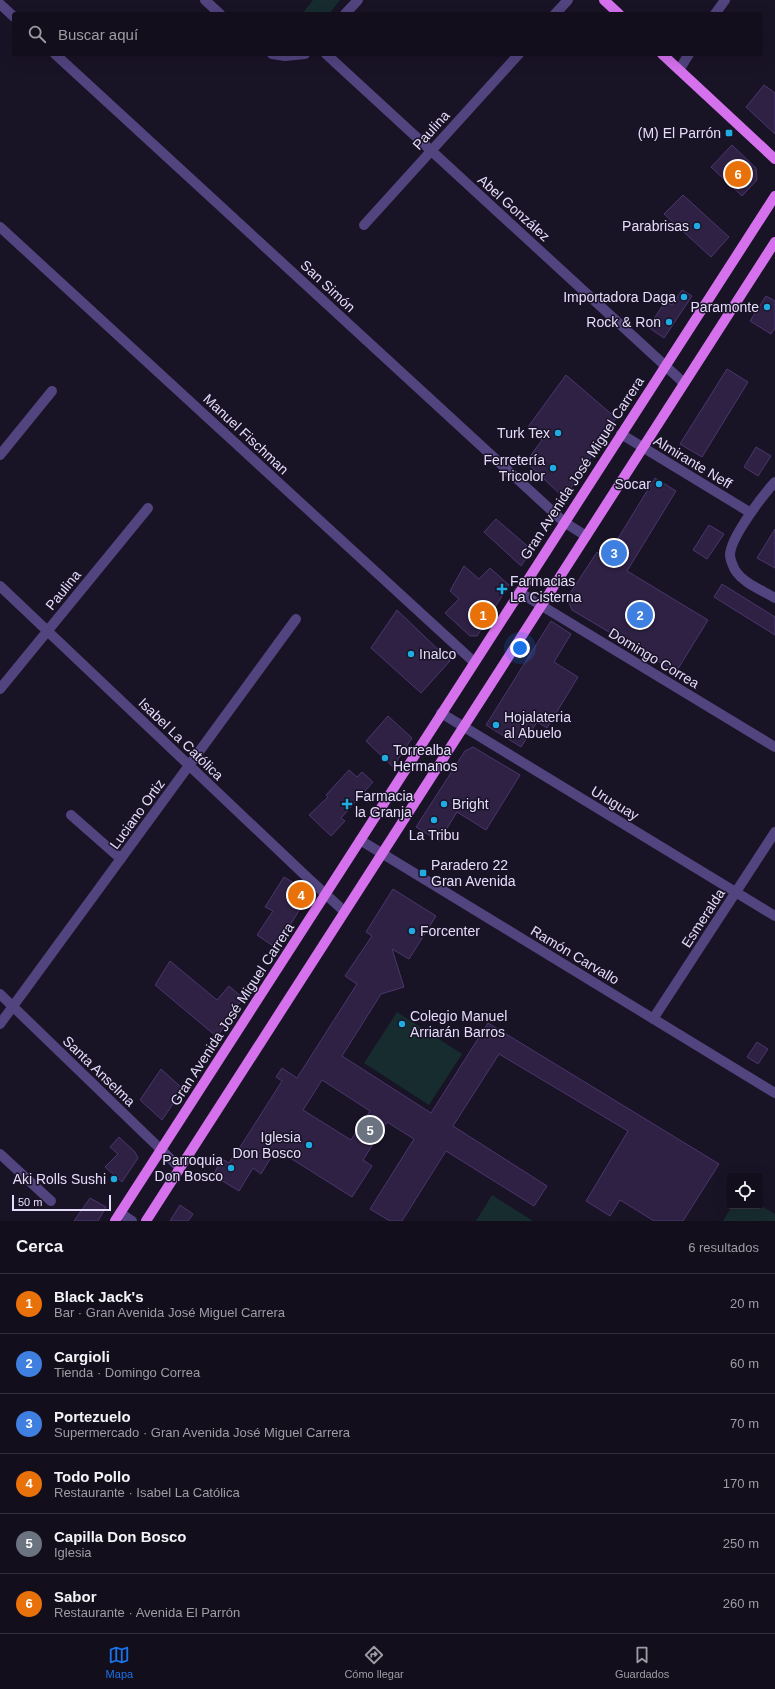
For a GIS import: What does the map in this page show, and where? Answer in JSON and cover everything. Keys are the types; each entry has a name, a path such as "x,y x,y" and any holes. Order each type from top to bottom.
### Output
{"main road":[{"path":"604,0 617,12"},
{"path":"664,56 775,159"},
{"name":"Gran Avenida José Miguel Carrera","path":"118,1217 775,196"},
{"path":"146,1221 775,242"}],"street":[{"path":"205,0 218,12"},
{"path":"348,12 358,0"},
{"path":"557,12 568,0"},
{"path":"717,12 725,0"},
{"path":"2,10 12,16"},
{"name":"San Simón","path":"56,56 564,522 586,536"},
{"name":"Abel González","path":"328,56 684,383"},
{"name":"Paulina","path":"364,225 517,56"},
{"path":"679,70 688,56"},
{"name":"Manuel Fischman","path":"0,227 474,662"},
{"path":"0,455 52,391"},
{"name":"Almirante Neff","path":"621,434 751,513"},
{"path":"775,482 767,490 751,513 734,542 730,555 735,569 745,580 775,598"},
{"name":"Paulina","path":"0,689 148,508"},
{"name":"Isabel La Católica","path":"0,586 344,911"},
{"name":"Domingo Correa","path":"519,592 775,747"},
{"name":"Luciano Ortiz","path":"0,1024 296,620"},
{"name":"Uruguay","path":"441,713 775,916"},
{"path":"71,815 121,859"},
{"name":"Esmeralda","path":"653,1019 775,832"},
{"name":"Ramón Carvallo","path":"360,840 775,1093"},
{"name":"Santa Anselma","path":"0,994 180,1168"},
{"path":"0,1154 51,1201"},
{"path":"118,1217 132,1221"}],"green space":[{"path":"313,0 340,0 331,12 304,12"},
{"path":"397,1012 462,1054 429,1105 364,1063"},
{"path":"492,1195 533,1221 476,1221"},
{"path":"763,1207 775,1214 775,1221 723,1221 730,1209 763,1209"}],"building":[{"path":"764,85 775,93 775,134 746,107"},
{"path":"732,145 756,168 757,180 742,196 711,167"},
{"name":"Parabrisas","path":"683,195 729,237 711,257 664,214"},
{"path":"682,290 692,296 664,338 648,327 666,301 672,305"},
{"name":"Paramonte","path":"766,296 775,301 775,328 771,334 750,321"},
{"path":"727,369 748,382 702,457 680,444"},
{"path":"566,375 616,418 567,494 562,496 526,462 542,440 528,427"},
{"path":"756,447 771,456 758,476 744,467"},
{"path":"655,478 676,491 627,571 708,620 676,672 572,610 567,598 597,552 606,558"},
{"path":"496,519 532,550 521,566 484,532"},
{"path":"709,525 724,534 707,559 693,550"},
{"path":"775,529 775,568 757,558"},
{"path":"464,566 479,579 490,568 509,585 477,636 470,636 445,613 459,599 450,591"},
{"path":"722,584 775,617 775,635 714,597"},
{"name":"Inalco","path":"397,610 450,661 421,693 371,648"},
{"path":"551,621 571,634 554,662 578,677 547,728 537,722 521,747 486,725"},
{"path":"388,716 412,738 393,767 366,741"},
{"path":"473,747 520,775 486,830 457,812 439,841 416,827 465,751"},
{"path":"349,770 357,777 362,772 373,782 341,818 345,821 331,836 309,815 328,797 326,795"},
{"path":"284,877 307,891 308,896 276,948 257,935 273,911 265,907"},
{"path":"393,889 436,916 409,959 392,949 404,987 381,994 342,1056 431,1113 488,1023 719,1164 683,1221 654,1221 620,1200 610,1216 586,1201 628,1131 499,1054 453,1126 547,1186 534,1206 446,1151 402,1221 390,1221 370,1209 414,1139 387,1122 363,1160 372,1166 352,1197 276,1149 261,1174 253,1168 239,1191 213,1175 222,1159 229,1163 244,1141 282,1081 276,1077 282,1068 297,1078 357,984 345,976 372,936 366,932","holes":["322,1080 370,1111 351,1140 303,1110"]},
{"path":"170,961 217,1000 229,986 243,998 217,1037 155,985"},
{"path":"757,1042 768,1049 758,1064 747,1057"},
{"path":"161,1069 183,1089 162,1120 140,1100"},
{"path":"119,1137 135,1152 138,1158 122,1182 105,1167 118,1154 110,1147"},
{"path":"90,1198 106,1207 98,1221 74,1221"},
{"path":"180,1205 193,1214 188,1221 170,1221"}],"place":[{"name":"(M) El Parrón","path":"729,133"},
{"name":"Sabor","path":"738,174"},
{"name":"Parabrisas","path":"697,226"},
{"name":"Importadora Daga","path":"684,297"},
{"name":"Paramonte","path":"767,307"},
{"name":"Rock & Ron","path":"669,322"},
{"name":"Turk Tex","path":"558,433"},
{"name":"Ferretería Tricolor","path":"553,468"},
{"name":"Socar","path":"659,484"},
{"name":"Portezuelo","path":"614,553"},
{"name":"Farmacias La Cisterna","path":"502,589"},
{"name":"Black Jack's","path":"483,615"},
{"name":"Cargioli","path":"640,615"},
{"name":"Inalco","path":"411,654"},
{"name":"Hojalateria al Abuelo","path":"496,725"},
{"name":"Torrealba Hermanos","path":"385,758"},
{"name":"Farmacia la Granja","path":"347,804"},
{"name":"Bright","path":"444,804"},
{"name":"La Tribu","path":"434,820"},
{"name":"Paradero 22 Gran Avenida","path":"423,873"},
{"name":"Todo Pollo","path":"301,895"},
{"name":"Forcenter","path":"412,931"},
{"name":"Colegio Manuel Arriarán Barros","path":"402,1024"},
{"name":"Capilla Don Bosco","path":"370,1130"},
{"name":"Iglesia Don Bosco","path":"309,1145"},
{"name":"Parroquia Don Bosco","path":"231,1168"},
{"name":"Aki Rolls Sushi","path":"114,1179"}]}
